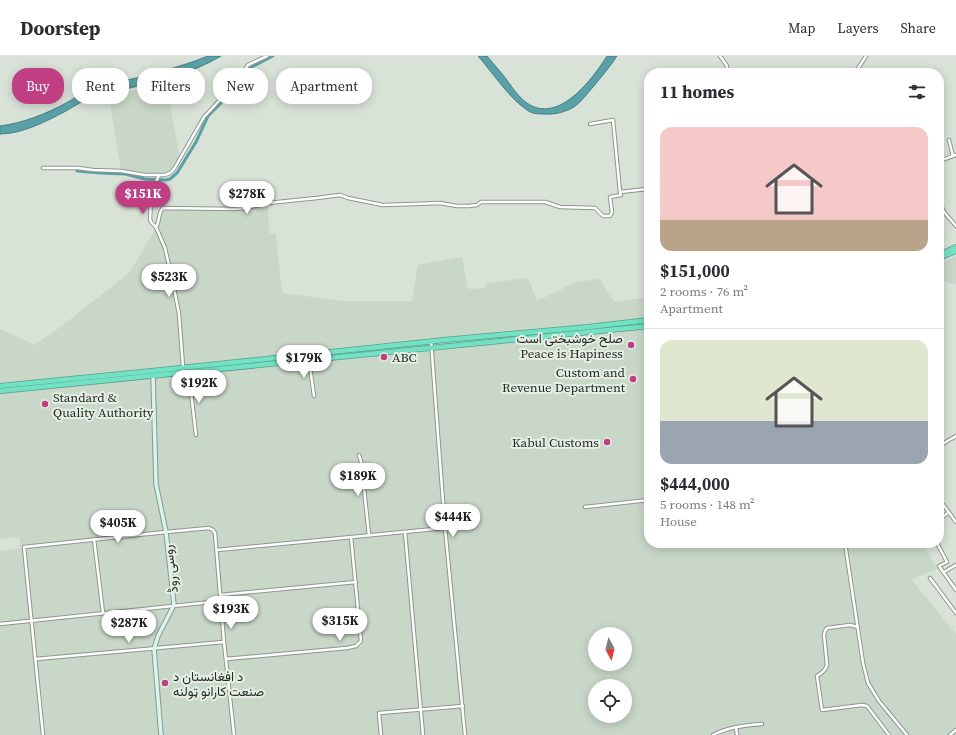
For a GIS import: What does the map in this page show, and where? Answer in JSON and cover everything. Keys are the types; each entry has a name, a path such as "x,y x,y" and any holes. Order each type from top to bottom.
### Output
{"highway":[{"path":"944,252 956,246"},
{"path":"944,256 956,251"},
{"path":"0,391 192,372 431,341 540,332 644,321"},
{"path":"0,386 183,367 309,359 644,326"}],"main road":[{"name":"روسی روڈ","path":"153,376 156,484 166,532 174,605 158,636 154,649 161,735"}],"street":[{"path":"42,168 78,168 165,176 174,169 204,117 233,86 248,65 267,56"},
{"path":"720,56 727,66 727,68"},
{"path":"858,68 866,56"},
{"path":"156,227 163,208 234,209 268,203 340,195 383,205 440,203 457,206 469,206 477,205 481,202 545,202 560,207 595,208 607,217 610,216 612,212 610,197 621,195 613,120 590,124"},
{"path":"944,159 954,156 949,140"},
{"path":"159,175 151,199 150,219 156,227 165,248 173,283 179,314 183,367"},
{"path":"620,192 644,189"},
{"path":"944,212 956,226"},
{"path":"431,341 445,528 465,735"},
{"path":"309,359 314,396"},
{"path":"192,372 191,392 196,435"},
{"path":"944,443 956,436"},
{"path":"359,456 361,461 369,535"},
{"path":"585,506 644,500"},
{"path":"944,506 956,522"},
{"path":"944,516 949,512"},
{"path":"43,735 24,547 209,528 214,530 215,533 224,642 234,735"},
{"path":"217,550 445,528"},
{"path":"405,532 423,735"},
{"path":"226,659 356,646 361,641 351,537"},
{"path":"94,539 103,613"},
{"path":"846,548 863,663 868,683 879,701 907,735"},
{"path":"940,548 947,562 939,566 956,590"},
{"path":"944,572 956,565"},
{"path":"930,578 956,614"},
{"path":"220,595 356,582"},
{"path":"0,624 221,601"},
{"path":"858,627 844,625 827,628 825,631 824,635 827,665 821,674 817,676 822,710 862,705 867,706 890,735"},
{"path":"36,659 224,642"},
{"path":"382,735 380,713 463,706"},
{"path":"713,735 721,731 762,724"},
{"path":"736,728 737,735"},
{"path":"950,735 956,730"}],"shaded area":[{"path":"137,90 137,104 170,104 180,159 170,173 152,175 121,171 110,104 129,104 129,92"},
{"path":"268,203 269,233 276,234 282,293 343,301 412,301 418,265 462,257 468,289 484,288 488,283 528,278 537,301 576,282 600,279 615,302 644,298 644,548 926,548 937,569 911,579 956,634 956,735 0,735 0,551 21,548 19,537 0,539 0,329 35,345 129,273 158,225 162,209 234,209"},
{"path":"956,256 956,285 944,281 944,262"}],"water":[{"path":"208,56 221,56 196,68 172,68"},
{"path":"478,56 487,56 522,99 530,105 542,109 553,108 564,103 585,86 607,56 617,56 577,105 571,109 556,114 538,114 529,111 520,105"},
{"path":"137,78 137,86 129,88 129,79"},
{"path":"72,99 72,104 77,104 51,119 34,126 17,132 0,134 0,126 26,120"}],"waterway":[{"path":"77,171 125,174 145,179 170,179 177,173 196,142 208,116 230,94 250,68 273,56"}],"place":[{"name":"صلح خوشبختی است Peace is Hapiness","path":"631,345"},
{"name":"ABC","path":"384,357"},
{"name":"Custom and Revenue Department","path":"633,379"},
{"name":"Standard & Quality Authority","path":"45,404"},
{"name":"Kabul Customs","path":"607,442"},
{"name":"د افغانستان د صنعت کارانو ټولنه","path":"165,683"}]}
